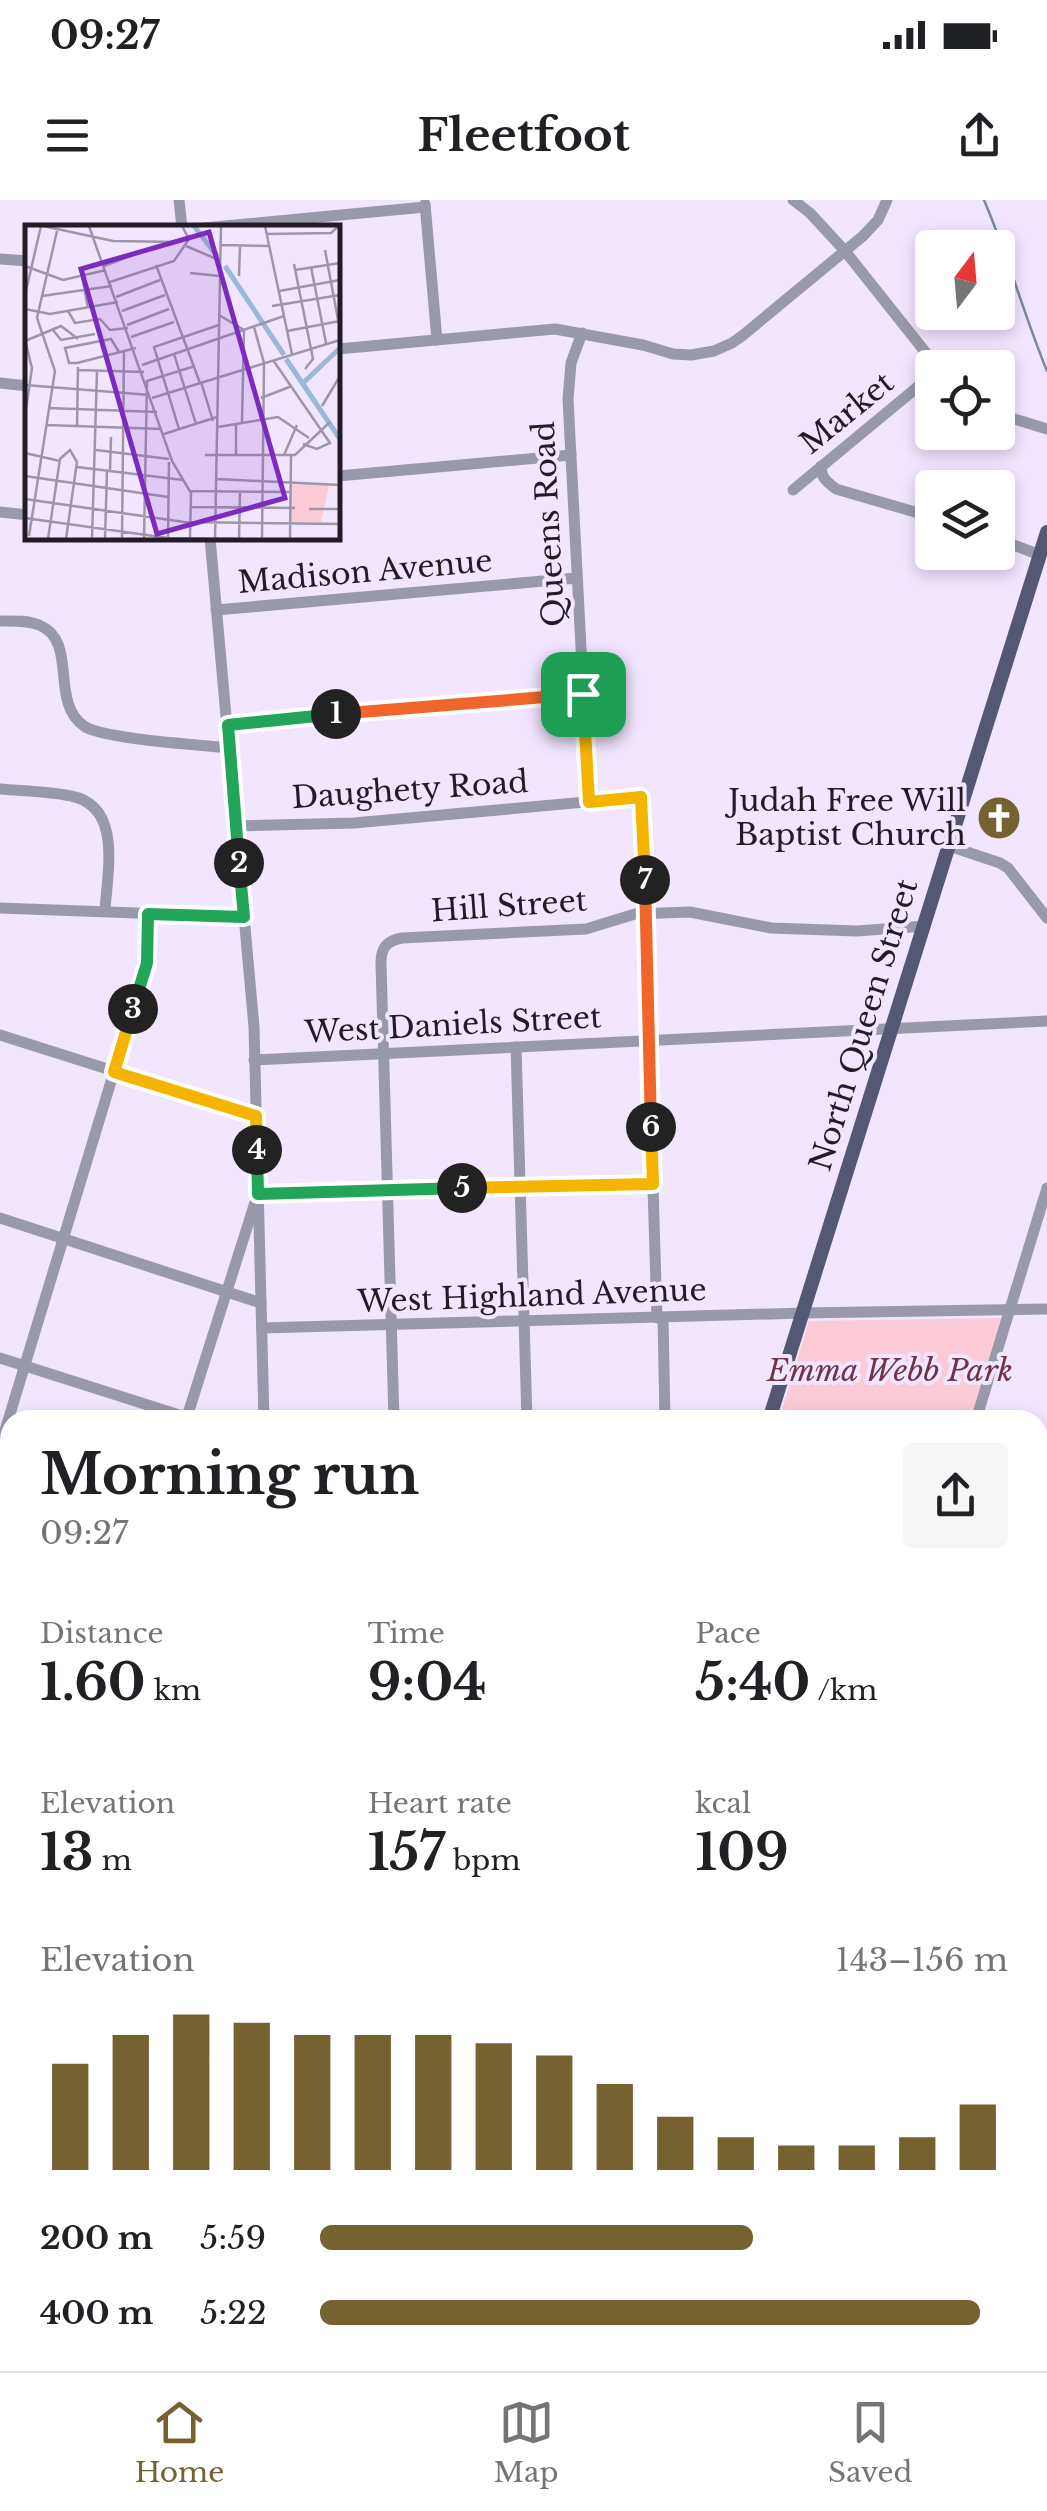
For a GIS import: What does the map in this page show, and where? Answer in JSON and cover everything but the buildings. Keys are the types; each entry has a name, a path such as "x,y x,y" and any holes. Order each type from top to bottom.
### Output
{"main road":[{"name":"North Queen Street","path":"772,1410 1047,532"}],"street":[{"path":"180,200 182,225"},
{"path":"793,200 810,206 924,350"},
{"path":"340,349 554,330 674,354 714,351 742,336 872,227 887,200"},
{"path":"232,225 425,204 437,340"},
{"path":"0,259 25,261"},
{"name":"Queens Road","path":"582,333 568,384 589,802"},
{"path":"0,383 25,386"},
{"name":"Market","path":"793,490 915,389"},
{"path":"1015,420 1047,430"},
{"path":"340,476 571,455"},
{"path":"820,466 826,482 836,489 915,512"},
{"path":"0,512 25,515"},
{"path":"210,540 254,1027 264,1410"},
{"path":"1015,545 1040,555"},
{"name":"Madison Avenue","path":"216,610 577,578"},
{"path":"0,621 46,628 62,656 68,708 88,729 230,748"},
{"path":"228,725 583,694"},
{"path":"0,788 69,795 98,812 108,840 106,911"},
{"path":"589,802 641,797 665,1410"},
{"name":"Daughety Road","path":"236,826 354,823 589,802"},
{"path":"950,846 1008,868 1047,918"},
{"path":"0,908 244,917"},
{"name":"Hill Street","path":"385,1054 382,954 388,942 402,938 586,929 646,913 690,912 771,928 857,930 925,926"},
{"path":"11,1410 147,963 148,914"},
{"name":"West Daniels Street","path":"254,1060 1047,1021"},
{"path":"0,1035 256,1116"},
{"path":"516,1047 527,1410"},
{"path":"385,1054 394,1410"},
{"path":"258,1194 653,1184"},
{"path":"979,1410 1047,1188"},
{"path":"192,1410 258,1194"},
{"path":"0,1218 262,1303"},
{"name":"West Highland Avenue","path":"262,1328 1047,1309"},
{"path":"0,1358 161,1410"}],"green space":[{"name":"Emma Webb Park","path":"1002,1318 974,1410 782,1410 809,1321"}],"waterway":[{"path":"984,200 1047,371"}],"place":[{"name":"Judah Free Will Baptist Church","path":"999,818"}],"route":[{"path":"583,694 589,802 641,797 653,1184 258,1194 256,1116 114,1072 147,963 148,914 244,917 228,725 583,694"}]}
